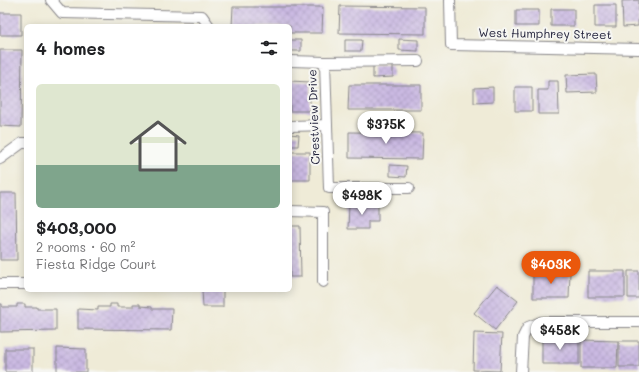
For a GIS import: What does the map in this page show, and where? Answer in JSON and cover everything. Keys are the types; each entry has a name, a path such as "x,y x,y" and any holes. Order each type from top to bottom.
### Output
{"street":[{"path":"52,0 62,13 202,16 208,24"},
{"name":"West Humphrey Street","path":"450,0 451,45 639,49"},
{"name":"Crestview Drive","path":"292,61 418,62"},
{"name":"Crestview Drive","path":"325,62 329,188 409,188"},
{"path":"292,126 327,125"},
{"path":"0,159 24,143"},
{"path":"292,212 323,212 323,282"},
{"path":"0,284 24,284"},
{"path":"521,372 523,337 528,327 541,322 639,322"}],"building":[{"path":"639,0 638,26 623,27 622,1"},
{"path":"595,5 616,5 616,27 595,27"},
{"path":"340,6 425,7 425,34 339,33"},
{"path":"233,7 323,7 322,33 292,33 292,24 232,24"},
{"path":"551,9 574,9 574,26 551,26"},
{"path":"516,10 539,10 539,26 516,26"},
{"path":"0,13 21,13 21,35 0,35"},
{"path":"399,39 418,40 418,51 399,50"},
{"path":"292,40 301,40 301,51 292,51"},
{"path":"345,40 362,40 361,51 345,51"},
{"path":"0,50 22,50 21,127 0,126"},
{"path":"373,66 393,66 393,77 373,78"},
{"path":"596,74 597,92 567,93 566,75"},
{"path":"292,81 310,82 310,111 292,111"},
{"path":"548,81 558,81 559,114 538,114 538,90 548,90"},
{"path":"349,85 421,85 421,110 348,110"},
{"path":"493,87 493,102 474,103 474,88"},
{"path":"515,87 532,87 532,111 515,111"},
{"path":"349,132 423,133 422,159 349,158"},
{"path":"292,134 299,135 298,146 292,146"},
{"path":"292,152 310,152 310,180 292,180"},
{"path":"390,165 407,166 406,177 390,176"},
{"path":"0,193 16,193 17,260 0,260"},
{"path":"349,204 378,204 378,221 368,221 368,229 348,229"},
{"path":"292,226 300,226 301,277 292,277"},
{"path":"588,271 625,271 625,297 588,297"},
{"path":"628,271 639,271 639,298 628,298"},
{"path":"533,272 570,272 569,298 533,298"},
{"path":"497,285 518,301 495,330 474,313"},
{"path":"202,292 223,292 223,307 203,307"},
{"path":"0,304 2,304 2,307 17,307 17,304 25,304 25,307 37,307 37,309 56,309 56,331 0,332"},
{"path":"110,304 117,304 117,307 133,307 133,304 140,304 140,306 152,307 152,309 172,309 171,330 78,329 78,309 98,310 98,307 110,307"},
{"path":"474,333 502,334 500,371 473,370"},
{"path":"542,338 579,338 579,364 542,364"},
{"path":"581,340 618,341 617,368 581,368"},
{"path":"619,341 639,341 639,367 619,367"},
{"path":"57,348 86,349 86,372 57,372"},
{"path":"5,349 33,349 33,372 5,372"}]}
